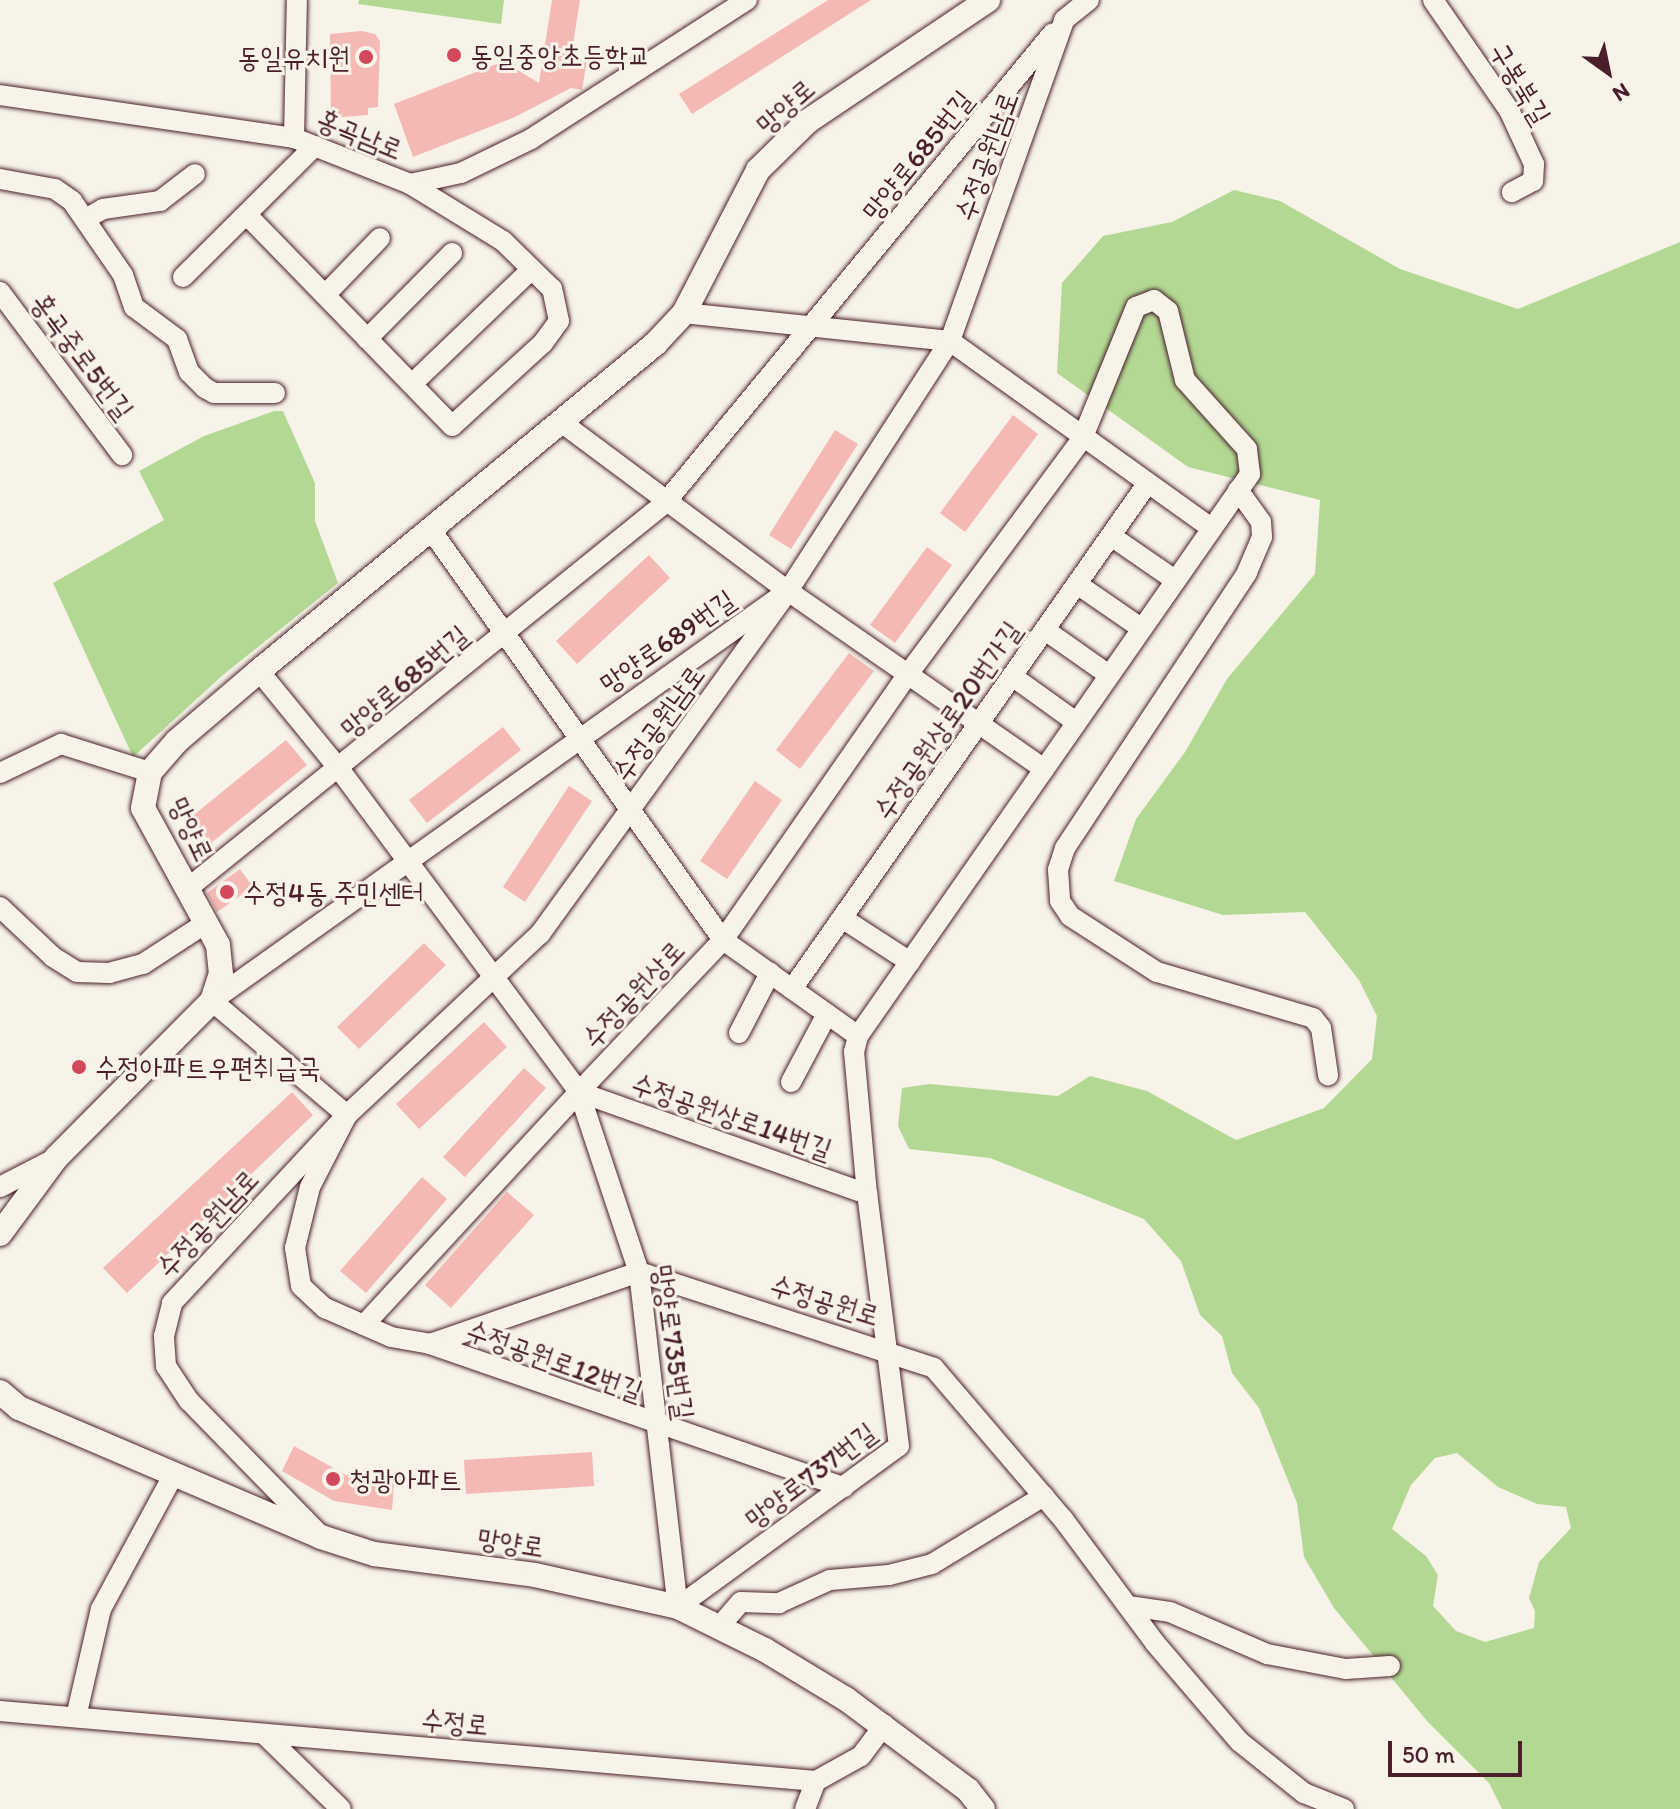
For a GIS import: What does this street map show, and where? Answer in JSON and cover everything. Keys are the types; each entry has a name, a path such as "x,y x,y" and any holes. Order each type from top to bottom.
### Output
{"main road":[{"name":"망양로","path":"212,1001 221,974 218,945 143,808 150,772 177,741 561,422 684,313 758,170 808,121 988,0"},
{"path":"0,1234 56,1158 212,1001"},
{"name":"망양로","path":"0,1392 19,1408 321,1537 374,1554 535,1575 678,1607 765,1650 884,1725 968,1790 983,1809"}],"street":[{"path":"294,138 297,0"},
{"name":"홍곡남로","path":"0,95 294,138 410,184 461,173 531,139 747,0"},
{"path":"1064,20 1089,0"},
{"name":"구봉북길","path":"1433,0 1509,110 1534,164 1533,181 1512,192"},
{"name":"망양로685번길","path":"187,889 340,770 665,503 1064,20"},
{"name":"수정공원남로","path":"321,1537 189,1401 166,1366 164,1336 172,1303 192,1276 347,1115 498,978 540,934 788,591 950,341 1064,20"},
{"path":"183,277 315,146"},
{"path":"87,218 103,209 160,201 195,174"},
{"path":"0,179 55,189 87,218 123,275 134,307 177,339 189,372 205,388 214,393 275,393"},
{"path":"247,215 452,426 543,343 559,321 552,289 503,241 410,184"},
{"path":"325,295 380,238"},
{"path":"367,339 452,253"},
{"path":"412,384 532,269"},
{"name":"홍곡중로5번길","path":"0,292 122,455"},
{"name":"수정공원상로","path":"364,1325 723,940 908,674 1082,439 1136,307 1154,300 1168,311 1185,380 1247,449 1250,474 858,1036"},
{"path":"684,313 950,341 1082,439 1211,528"},
{"path":"561,422 665,503 1044,769"},
{"name":"수정공원상로20번가길","path":"792,989 1147,484"},
{"path":"1238,490 1261,522 1262,537 1247,573 1065,848 1058,870 1060,901 1070,916 1157,972 1313,1018 1321,1028 1328,1075"},
{"path":"431,530 503,634"},
{"path":"1111,536 1175,580"},
{"path":"1077,584 1141,628"},
{"name":"망양로689번길","path":"212,1001 788,591"},
{"path":"1045,630 1109,675"},
{"name":"망양로685번길","path":"503,634 579,737"},
{"path":"259,671 340,770"},
{"path":"1012,676 1076,722"},
{"path":"579,737 630,810"},
{"path":"0,773 61,744 150,772"},
{"name":"망양로685번길","path":"340,770 407,861"},
{"name":"수정공원남로","path":"630,810 723,940 858,1036"},
{"path":"407,861 498,978 579,1092"},
{"path":"0,907 53,957 77,972 109,973 143,964 206,923"},
{"path":"842,918 910,962"},
{"path":"739,1033 770,973"},
{"path":"212,1001 347,1115 310,1187 295,1248 301,1286 325,1308 391,1337 430,1344 639,1272"},
{"path":"791,1082 827,1014"},
{"path":"858,1036 854,1052 867,1194 888,1349"},
{"name":"수정공원상로14번길","path":"579,1092 867,1194"},
{"name":"망양로735번길","path":"579,1092 639,1272 678,1607"},
{"path":"0,1187 56,1158"},
{"name":"수정공원로","path":"639,1272 888,1349 934,1368 1044,1496 1128,1606 1240,1742 1304,1793 1344,1809"},
{"name":"수정공원로12번길","path":"430,1344 658,1427 844,1487"},
{"name":"망양로737번길","path":"678,1607 899,1446 888,1349"},
{"path":"76,1717 101,1609 174,1474"},
{"path":"719,1627 741,1602 779,1603 830,1580 889,1575 932,1564 1044,1496"},
{"path":"1128,1606 1170,1612 1267,1654 1346,1669 1390,1666"},
{"name":"수정로","path":"0,1711 816,1781"},
{"path":"805,1809 816,1781 861,1756 884,1725"},
{"path":"264,1734 341,1809"}],"green space":[{"path":"359,0 504,0 501,24 358,4"},
{"path":"1234,190 1280,201 1400,269 1518,309 1680,242 1680,1809 1502,1809 1489,1783 1427,1721 1334,1608 1304,1557 1297,1503 1259,1408 1232,1373 1222,1336 1200,1315 1181,1261 1144,1219 990,1158 909,1149 898,1126 902,1088 930,1084 1058,1096 1090,1076 1147,1091 1236,1140 1324,1108 1372,1059 1377,1016 1359,980 1305,912 1223,915 1114,881 1136,819 1185,752 1227,679 1315,574 1320,500 1188,467 1057,373 1062,283 1103,236 1172,222","holes":["1457,1453 1498,1487 1537,1504 1566,1507 1571,1528 1539,1562 1529,1598 1535,1611 1534,1628 1485,1642 1456,1631 1433,1606 1438,1575 1426,1556 1392,1529 1411,1485 1435,1458"]},
{"path":"274,411 283,411 315,483 315,521 338,583 223,675 133,757 53,583 164,520 139,471 204,436"}],"building":[{"path":"552,0 580,0 571,57 587,59 582,90 571,88 515,117 413,157 394,104 512,58 516,69 539,83"},
{"path":"828,0 871,0 692,114 679,94"},
{"path":"362,31 375,34 380,41 378,107 368,108 368,115 331,118 330,34"},
{"path":"1013,415 1038,434 965,532 940,513"},
{"path":"835,430 858,444 791,549 769,535"},
{"path":"927,547 952,565 895,643 870,625"},
{"path":"649,555 670,578 577,664 556,641"},
{"path":"849,653 874,671 800,769 776,750"},
{"path":"503,727 521,750 427,823 409,800"},
{"path":"286,740 307,765 211,843 190,818"},
{"path":"755,781 782,800 727,879 700,861"},
{"path":"569,786 592,801 525,902 503,887"},
{"name":"수정4동 주민센터","path":"240,869 253,887 217,912 207,893"},
{"path":"424,943 446,965 359,1049 337,1027"},
{"path":"484,1022 507,1047 419,1129 396,1104"},
{"path":"524,1068 546,1088 465,1177 443,1157"},
{"path":"292,1092 313,1115 127,1293 103,1268"},
{"path":"422,1177 447,1199 366,1293 340,1271"},
{"path":"507,1192 534,1215 451,1308 425,1285"},
{"name":"청광아파트","path":"294,1446 346,1475 394,1482 392,1510 334,1501 282,1471"},
{"path":"592,1452 594,1486 466,1494 464,1460"}],"place":[{"name":"동일중앙초등학교","path":"454,55"},
{"name":"동일유치원","path":"366,57"},
{"name":"수정4동 주민센터","path":"227,892"},
{"name":"수정아파트우편취급국","path":"79,1067"},
{"name":"청광아파트","path":"333,1479"}]}
